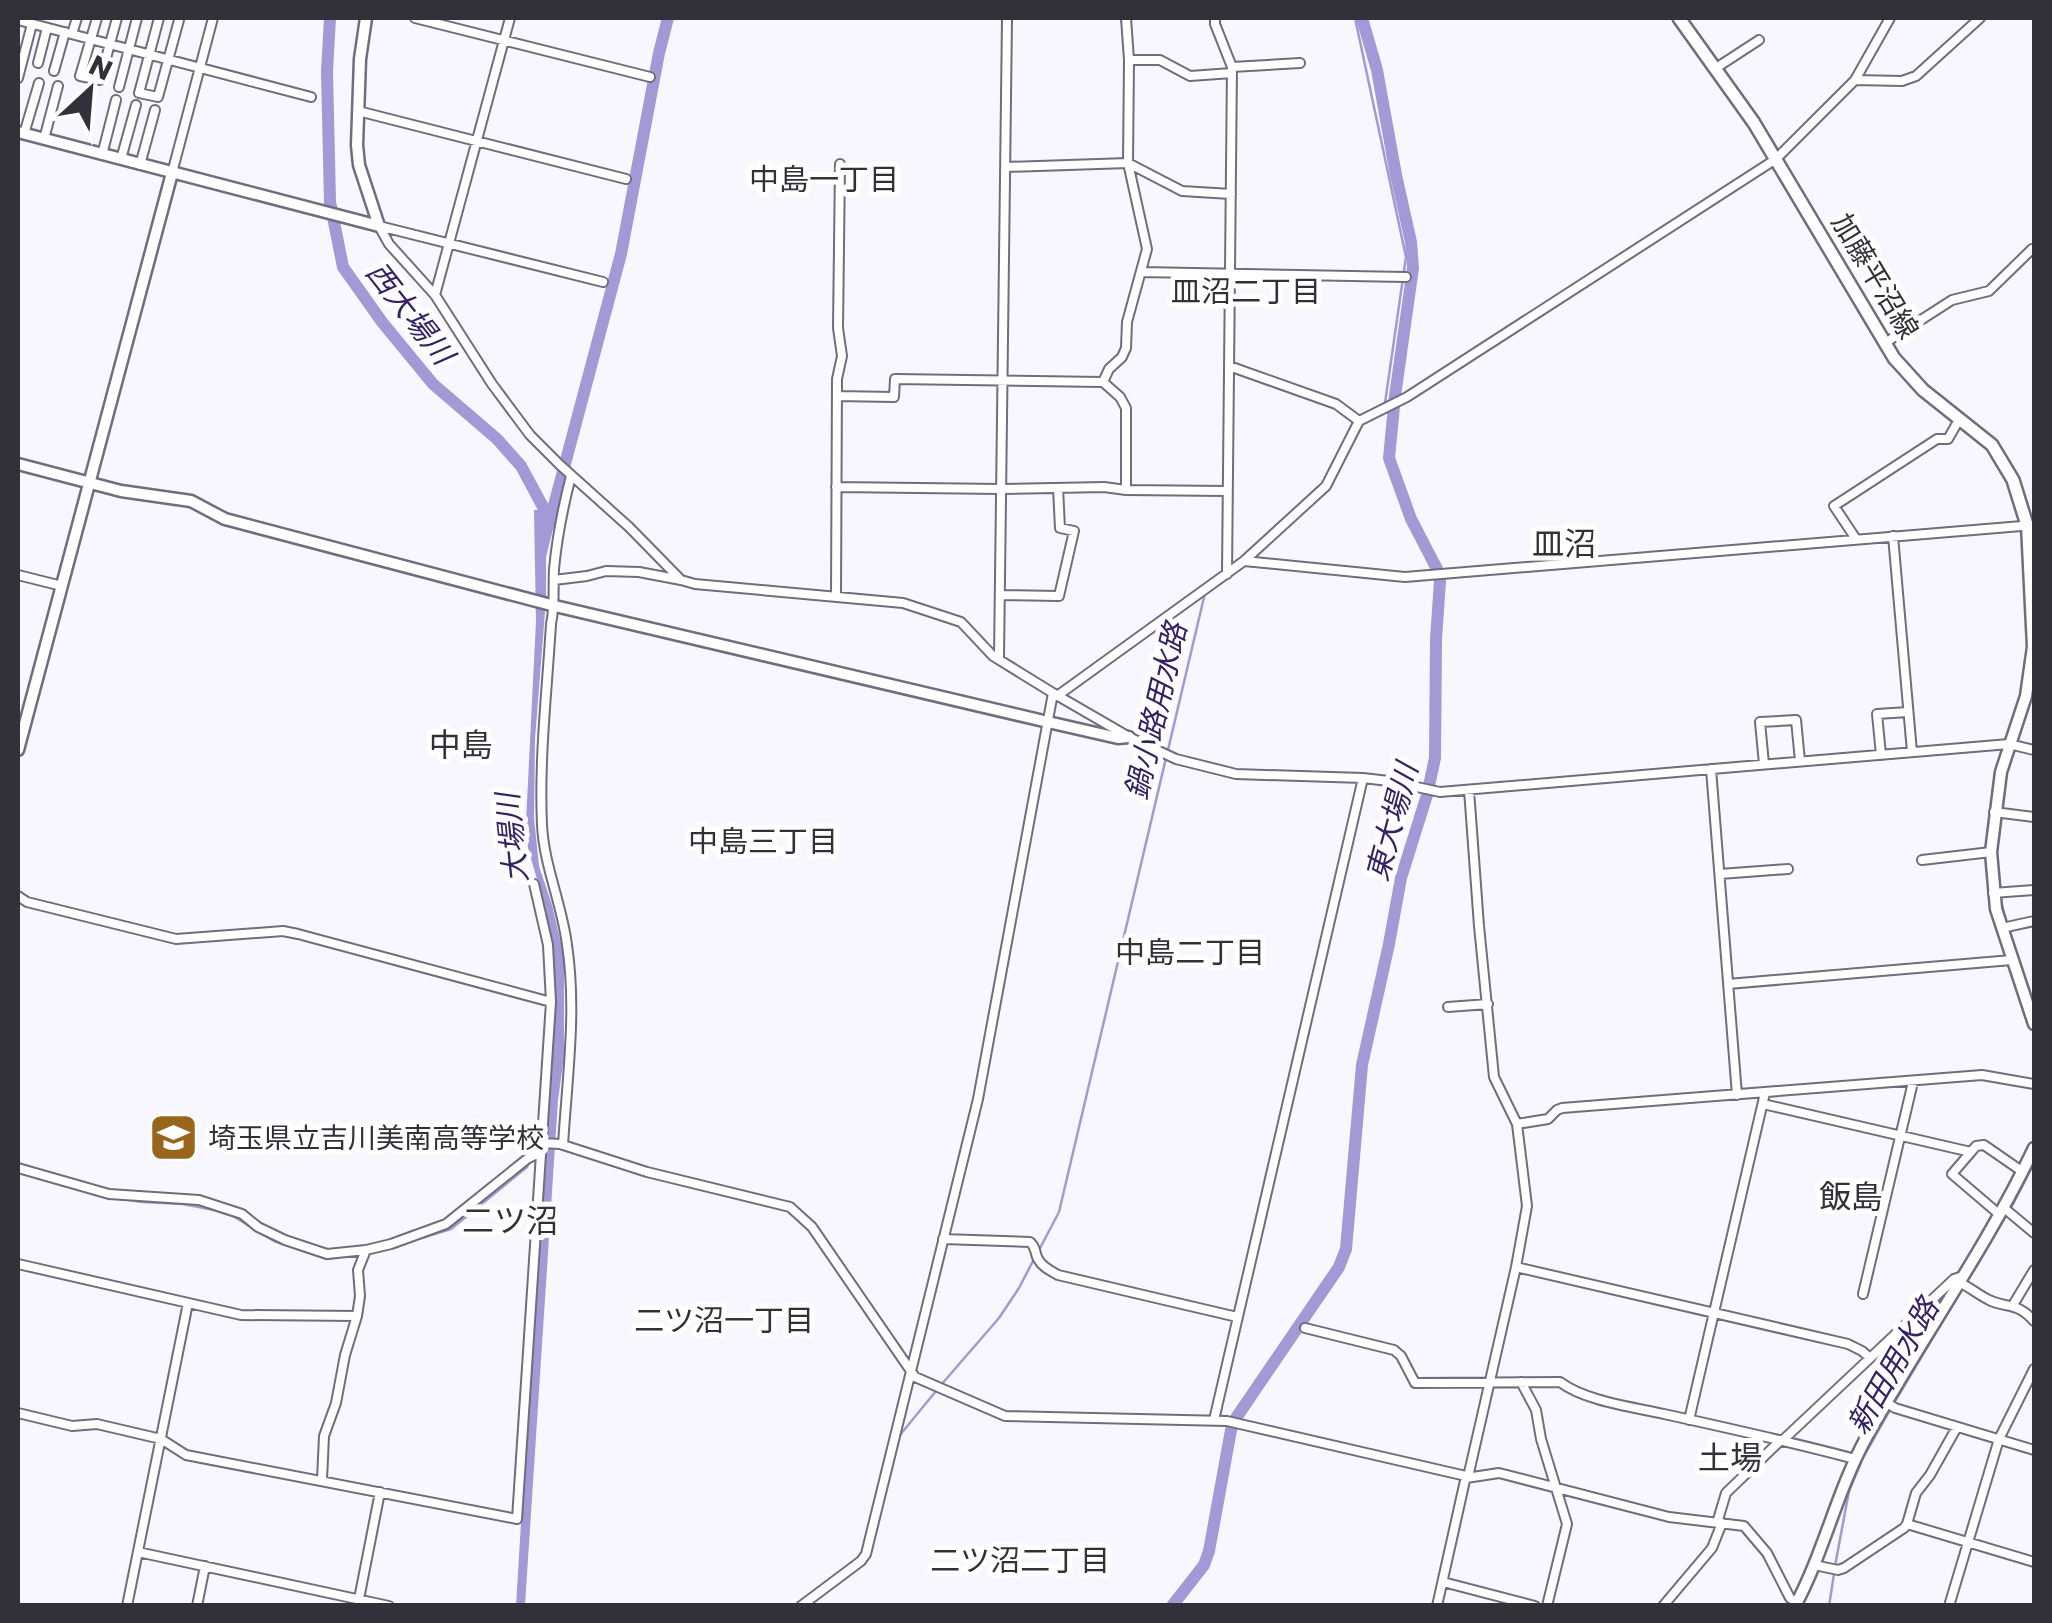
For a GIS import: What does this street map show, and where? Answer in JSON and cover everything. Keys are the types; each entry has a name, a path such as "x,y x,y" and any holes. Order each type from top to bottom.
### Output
{"main road":[{"name":"加藤平沼線","path":"1679,18 1776,160 1885,344 1914,381 1992,445 2007,467 2031,525"},
{"path":"2031,525 2034,504"}],"street":[{"path":"38,63 56,18"},
{"path":"54,71 77,18"},
{"path":"97,18 80,76 100,80 118,18"},
{"path":"119,88 137,18"},
{"path":"159,18 139,92 158,97 179,20"},
{"path":"18,750 213,18"},
{"path":"366,18 360,58 358,165 389,244 435,294 492,384 530,435 681,580"},
{"path":"415,18 650,77"},
{"path":"435,294 510,18"},
{"path":"999,658 1007,18"},
{"path":"1103,382 1126,348 1128,322 1146,249 1128,162 1126,18"},
{"path":"1215,18 1232,70 1226,574"},
{"path":"801,1606 866,1554 978,1099 1055,695 1244,561 1326,486 1359,421 1398,401 1776,160 1855,80 1890,18"},
{"path":"1855,80 1902,81 1916,76 1980,18"},
{"path":"18,20 311,97"},
{"path":"18,78 31,22"},
{"path":"1716,68 1759,40"},
{"path":"1129,60 1160,60 1190,76 1300,63"},
{"path":"39,82 21,133 604,282"},
{"path":"44,139 58,86"},
{"path":"102,155 116,100"},
{"path":"121,160 136,105"},
{"path":"140,164 154,110"},
{"path":"358,111 626,180"},
{"path":"1006,167 1128,162 1182,191 1231,194"},
{"path":"836,597 837,379 842,356 838,328 840,164"},
{"path":"1885,344 1952,300 1989,291 2032,249"},
{"path":"1141,272 1406,277"},
{"path":"1229,366 1336,404 1359,421"},
{"path":"837,396 894,397 895,379 1103,382 1126,408 1126,490"},
{"path":"1856,539 1834,506 1936,439 1948,438 1960,418"},
{"path":"18,464 121,491 190,501 225,519 553,606 1118,738 1129,736"},
{"path":"562,1145 571,1008 568,945 545,855 542,824 557,539 571,476"},
{"path":"836,488 1104,486 1126,490 1228,491"},
{"path":"1000,595 1059,596 1074,530 1060,528 1058,488"},
{"path":"1244,561 1392,578 2031,525 2032,666 1991,852 2006,927 2026,985 2034,1024"},
{"path":"1893,536 1912,752"},
{"path":"554,580 606,571 639,572 681,580 903,603 961,622 994,656 1129,736 1176,759 1236,774 1364,778 1434,791 1469,790 1912,752 2013,745 2034,750"},
{"path":"18,574 62,586"},
{"path":"1881,755 1878,714 1908,712"},
{"path":"1764,764 1760,722 1796,720 1800,761"},
{"path":"1711,769 1737,1095"},
{"path":"1214,1420 1364,778"},
{"path":"1437,1606 1527,1206 1518,1124 1494,1077 1469,790"},
{"path":"1999,813 2034,816"},
{"path":"1922,860 1991,852"},
{"path":"1720,874 1788,869"},
{"path":"18,1413 72,1426 97,1424 161,1440 186,1455 313,1482 322,1480 517,1519 551,1002 548,946 534,884"},
{"path":"1998,892 2034,890"},
{"path":"18,896 27,902 176,939 287,932 551,1002"},
{"path":"2006,927 2034,921"},
{"path":"1728,984 2014,955"},
{"path":"1448,1007 1488,1004"},
{"path":"1518,1124 1548,1119 1562,1108 1982,1075 2034,1084"},
{"path":"1863,1294 1914,1082"},
{"path":"1689,1420 1765,1093"},
{"path":"1763,1104 1971,1152"},
{"path":"18,1168 109,1194 199,1200 242,1214 284,1240 326,1254 365,1253 446,1224 542,1146 562,1145 647,1172 790,1207 834,1258 910,1372 922,1382 1005,1416 1233,1422 1467,1477 1499,1473 1670,1516 1744,1526 1767,1553 1796,1604 1856,1458 2006,1212 2034,1148"},
{"path":"2023,1172 1984,1145 1976,1146 1952,1174 2034,1233"},
{"path":"943,1240 1030,1242 1045,1268 1058,1275 1237,1317"},
{"path":"322,1480 324,1436 357,1316 358,1270 365,1253"},
{"path":"18,1264 241,1315 357,1316"},
{"path":"1516,1267 1848,1344 1870,1358"},
{"path":"2013,1305 2034,1270"},
{"path":"1663,1606 1712,1548 1726,1493 1954,1279 1995,1302 2013,1305 2034,1322"},
{"path":"127,1606 188,1303"},
{"path":"1305,1328 1394,1350 1415,1383 1560,1382 1572,1391 1856,1458"},
{"path":"1950,1606 1999,1439 2034,1369"},
{"path":"1521,1382 1536,1410 1540,1439 1567,1524 1547,1606"},
{"path":"1891,1405 2034,1450"},
{"path":"1814,1565 1835,1570 1907,1524 1916,1493 1957,1427"},
{"path":"359,1599 380,1492"},
{"path":"1907,1524 2034,1562"},
{"path":"138,1552 389,1606"},
{"path":"197,1606 206,1566"},
{"path":"1443,1582 1535,1606"}],"shaded area":[{"path":"558,509 546,557 534,818 539,866 564,956 564,1056 525,1605 516,1606 556,1002 554,955 528,848 526,822 536,621 534,510"}],"waterway":[{"name":"西大場川","path":"330,18 330,202 343,267 433,384 497,439 521,466 549,518 548,525"},
{"name":"大場川","path":"549,524 621,254 668,18"},
{"name":"鍋小路用水路","path":"1355,18 1406,257 1385,403 1376,408"},
{"name":"東大場川","path":"1172,1606 1204,1565 1209,1551 1236,1418 1339,1267 1346,1249 1362,1065 1401,878 1435,758 1440,581 1411,519 1389,458 1413,268 1411,242 1377,70 1362,18"},
{"name":"鍋小路用水路","path":"1229,567 1251,550"},
{"name":"鍋小路用水路","path":"1206,585 1223,571"},
{"name":"鍋小路用水路","path":"1168,750 1205,593"},
{"name":"鍋小路用水路","path":"1038,1252 1059,1212 1166,758"},
{"name":"新田用水路","path":"2000,896 2006,922"},
{"name":"新田用水路","path":"2008,930 2034,1005"},
{"path":"529,1151 538,1126"},
{"name":"新田用水路","path":"1894,1403 2034,1163"},
{"path":"402,1244 451,1229 528,1165"},
{"path":"18,1172 31,1175"},
{"path":"101,1196 214,1210 233,1216 274,1241 327,1259 355,1255"},
{"name":"鍋小路用水路","path":"941,1385 999,1318 1034,1259"},
{"name":"鍋小路用水路","path":"900,1435 936,1391"},
{"name":"新田用水路","path":"1835,1566 1849,1491 1890,1410"},
{"name":"新田用水路","path":"1829,1606 1834,1574"}],"place":[{"name":"埼玉県立吉川美南高等学校","path":"173,1138"}],"district":[{"name":"中島一丁目","path":"824,179"},
{"name":"皿沼二丁目","path":"1246,291"},
{"name":"皿沼","path":"1564,543"},
{"name":"中島","path":"461,744"},
{"name":"中島三丁目","path":"763,841"},
{"name":"中島二丁目","path":"1190,952"},
{"name":"飯島","path":"1851,1196"},
{"name":"二ツ沼","path":"510,1220"},
{"name":"二ツ沼一丁目","path":"724,1320"},
{"name":"土場","path":"1730,1457"},
{"name":"二ツ沼二丁目","path":"1020,1560"}]}
